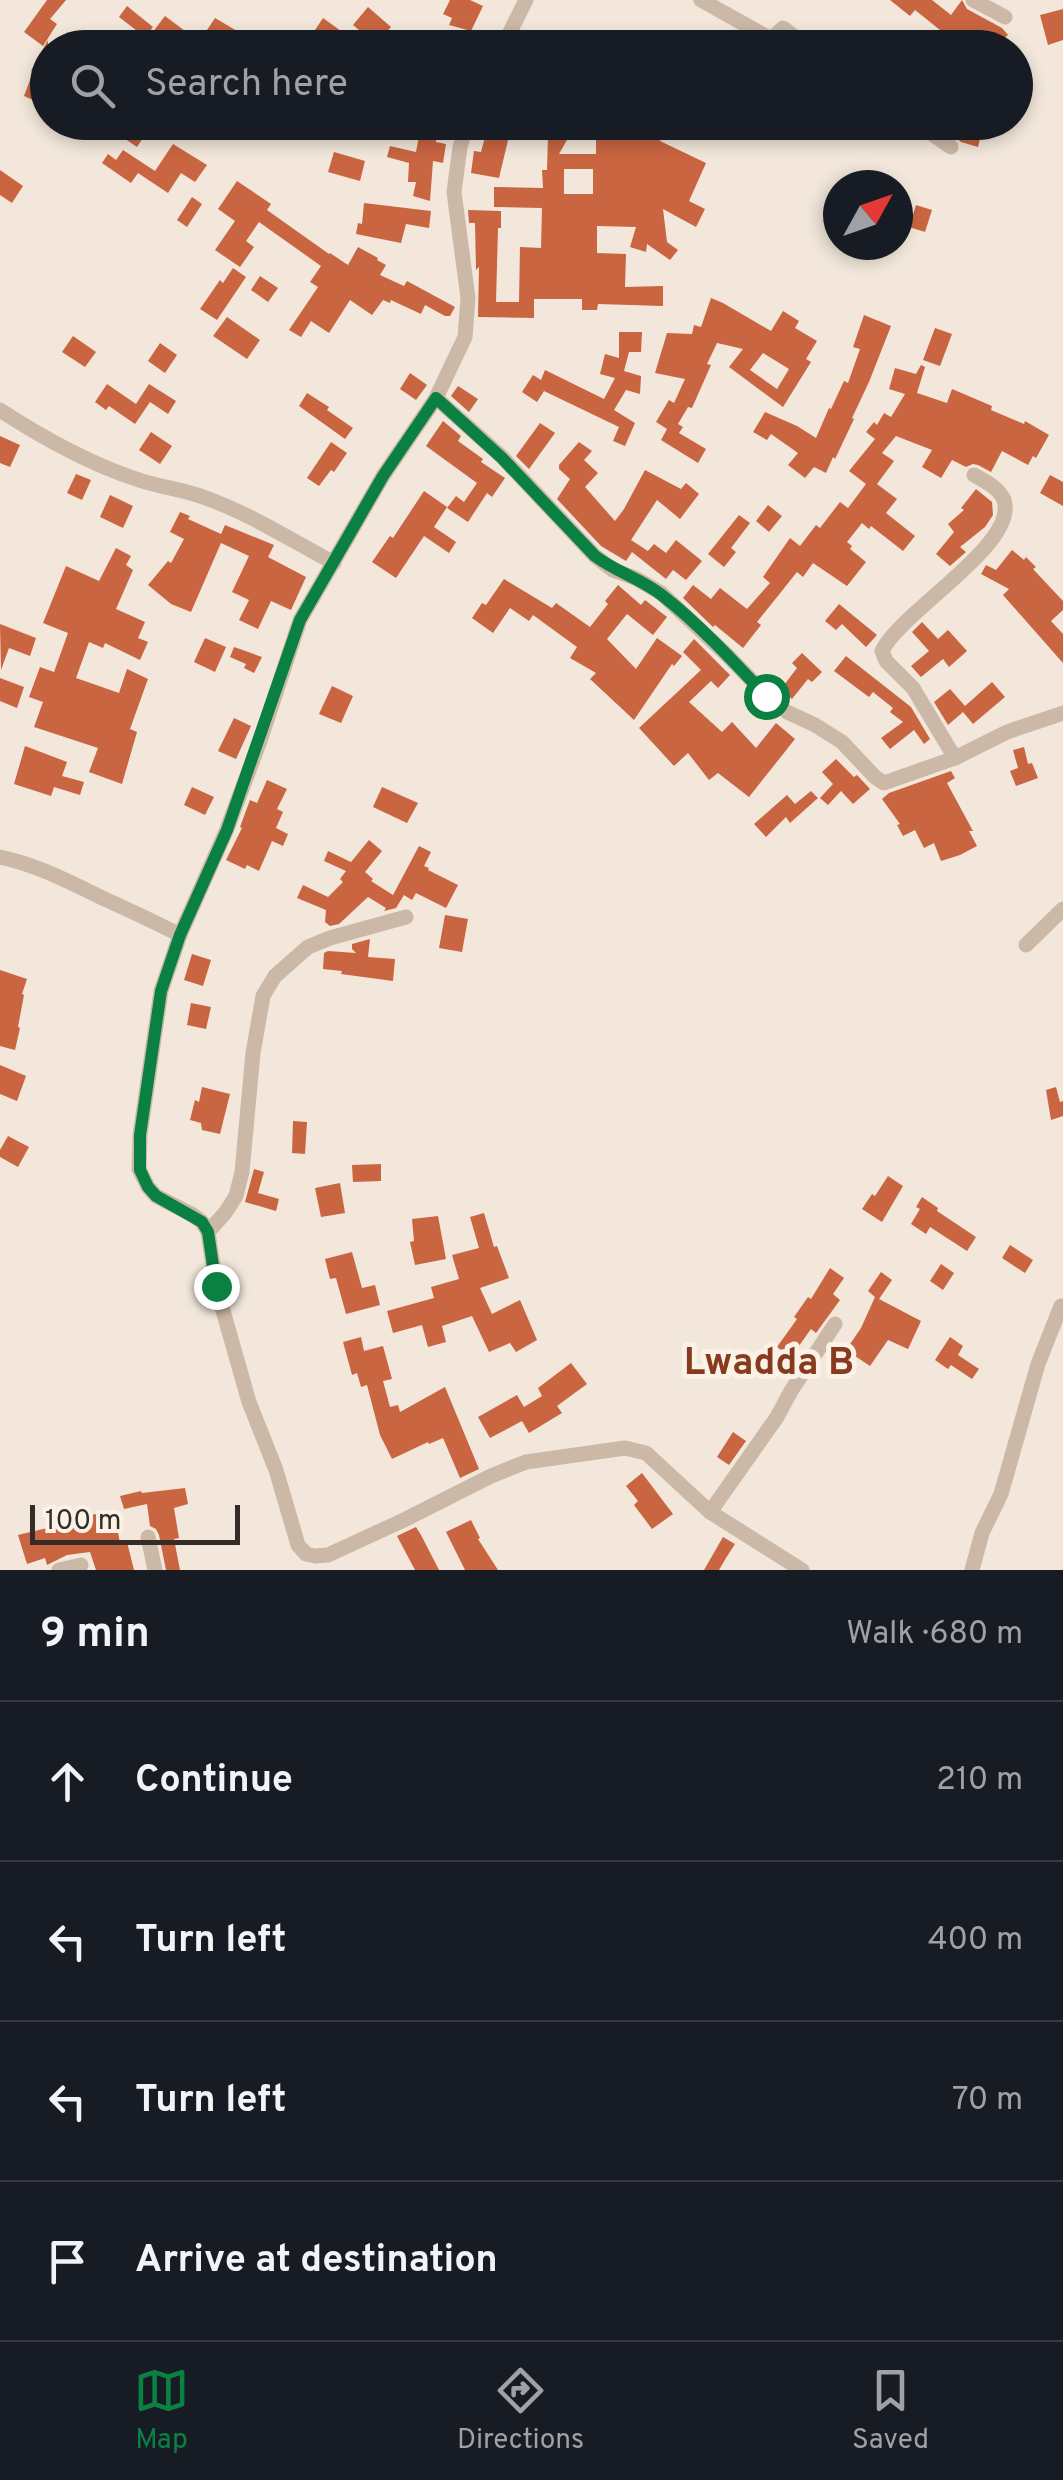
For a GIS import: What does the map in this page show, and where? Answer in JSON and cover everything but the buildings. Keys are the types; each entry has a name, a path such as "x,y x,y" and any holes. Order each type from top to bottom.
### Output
{"street":[{"path":"511,30 526,0"},
{"path":"702,0 755,30"},
{"path":"972,0 1005,17"},
{"path":"462,140 454,192 468,298 465,337 436,398 383,476 300,620 227,830 180,935 161,991 140,1135 140,1170 156,1196 193,1215 208,1232 216,1286 249,1402 306,1562 315,1556 331,1562 404,1520 526,1462 625,1448 646,1453 710,1512 802,1570"},
{"path":"941,140 950,146"},
{"path":"436,398 502,458 595,556 613,570 660,594 766,696 842,742 884,782 954,758 1007,732 1063,712"},
{"path":"0,410 83,457 139,480 203,497 334,563"},
{"path":"954,758 913,688 886,661 882,651 899,628 975,561 1006,512 1003,497 974,475"},
{"path":"0,857 64,878 180,935"},
{"path":"1026,945 1063,910"},
{"path":"208,1232 236,1196 253,1053 264,996 275,976 308,946 406,917"},
{"path":"972,1570 982,1533 1000,1494 1038,1364 1061,1306"},
{"path":"710,1512 777,1417 835,1324"},
{"path":"148,1536 155,1570"},
{"path":"59,1570 81,1565"}],"district":[{"name":"Lwadda B","path":"769,1361"}],"route":[{"path":"216,1286 208,1232 202,1222 156,1196 140,1170 138,1151 161,991 180,935 227,830 300,620 383,476 436,398 502,458 595,556 613,570 660,594 766,696"}]}
